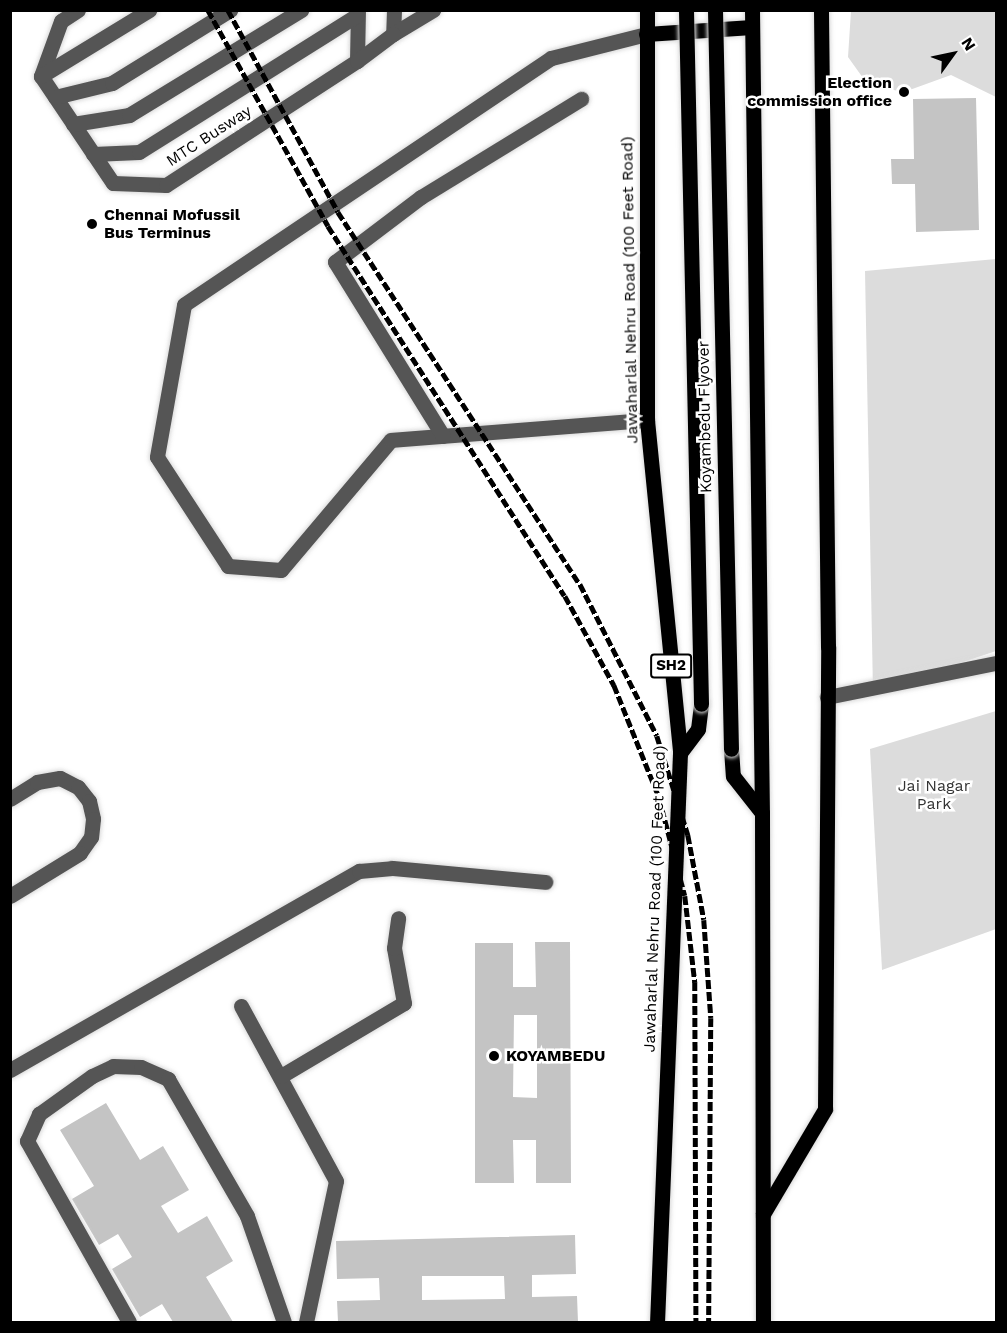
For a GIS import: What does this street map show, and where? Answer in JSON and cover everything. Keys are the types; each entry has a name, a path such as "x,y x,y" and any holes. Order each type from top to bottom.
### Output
{"main road":[{"name":"Jawaharlal Nehru Road (100 Feet Road)","path":"647,10 647,420 680,753 657,1323"},
{"name":"Koyambedu Flyover","path":"680,753 698,729 701,705 686,10"},
{"name":"Koyambedu Flyover","path":"716,10 730,749 733,776 762,813"},
{"path":"752,10 762,813 762,1323"},
{"path":"763,1215 825,1109 827,697 821,10"},
{"path":"646,34 752,27"}],"street":[{"path":"41,76 61,21 78,10"},
{"path":"41,76 149,10"},
{"path":"55,97 112,83 230,10"},
{"path":"73,124 129,115 301,10"},
{"path":"393,34 394,10"},
{"path":"357,61 393,34 434,10"},
{"path":"357,61 358,13"},
{"path":"93,154 139,152 358,13"},
{"path":"646,34 551,58 184,304 158,457 228,566 281,570 391,440 647,420"},
{"name":"MTC Busway","path":"41,76 113,183 166,185 357,61"},
{"path":"443,436 335,262 421,196 581,99"},
{"path":"827,697 996,663"},
{"path":"10,799 37,782 60,778 78,787 89,801 93,819 91,837 80,852 10,896"},
{"path":"10,1070 359,871 392,868 545,882"},
{"path":"281,1076 404,1003 394,948 398,918"},
{"path":"241,1006 336,1181 306,1323"},
{"path":"129,1323 27,1142 39,1114 92,1076 113,1066 141,1066 168,1079 247,1216 284,1323"}],"green space":[{"path":"851,11 996,12 996,97 951,75 904,92 868,85 848,57"},
{"path":"996,259 996,651 873,692 865,271"},
{"name":"Jai Nagar Park","path":"996,711 996,929 882,970 870,749"}],"building":[{"path":"976,98 979,230 916,232 915,184 892,184 891,159 914,159 913,99"},
{"name":"KOYAMBEDU","path":"535,942 570,942 571,1183 536,1183 536,1140 513,1140 514,1183 475,1183 475,943 513,943 513,987 536,987","holes":["514,1015 537,1015 537,1098 513,1097"]},
{"path":"106,1103 140,1160 163,1146 189,1190 161,1206 178,1233 207,1216 233,1261 206,1277 233,1322 173,1322 162,1304 140,1317 112,1269 132,1257 118,1234 99,1245 72,1199 94,1186 60,1130"},
{"path":"575,1235 576,1274 532,1275 532,1297 577,1296 578,1322 338,1322 337,1301 380,1300 379,1278 337,1279 336,1241","holes":["422,1276 504,1276 505,1299 422,1300"]}],"railway":[{"path":"208,10 328,226 565,596 614,685 659,797 685,896 695,982 696,1322"},
{"path":"228,10 338,212 580,584 657,736 688,835 704,920 711,1018 709,1322"}],"place":[{"name":"Election commission office","path":"904,92"},
{"name":"Chennai Mofussil Bus Terminus","path":"92,224"},
{"name":"KOYAMBEDU","path":"494,1056"}]}
